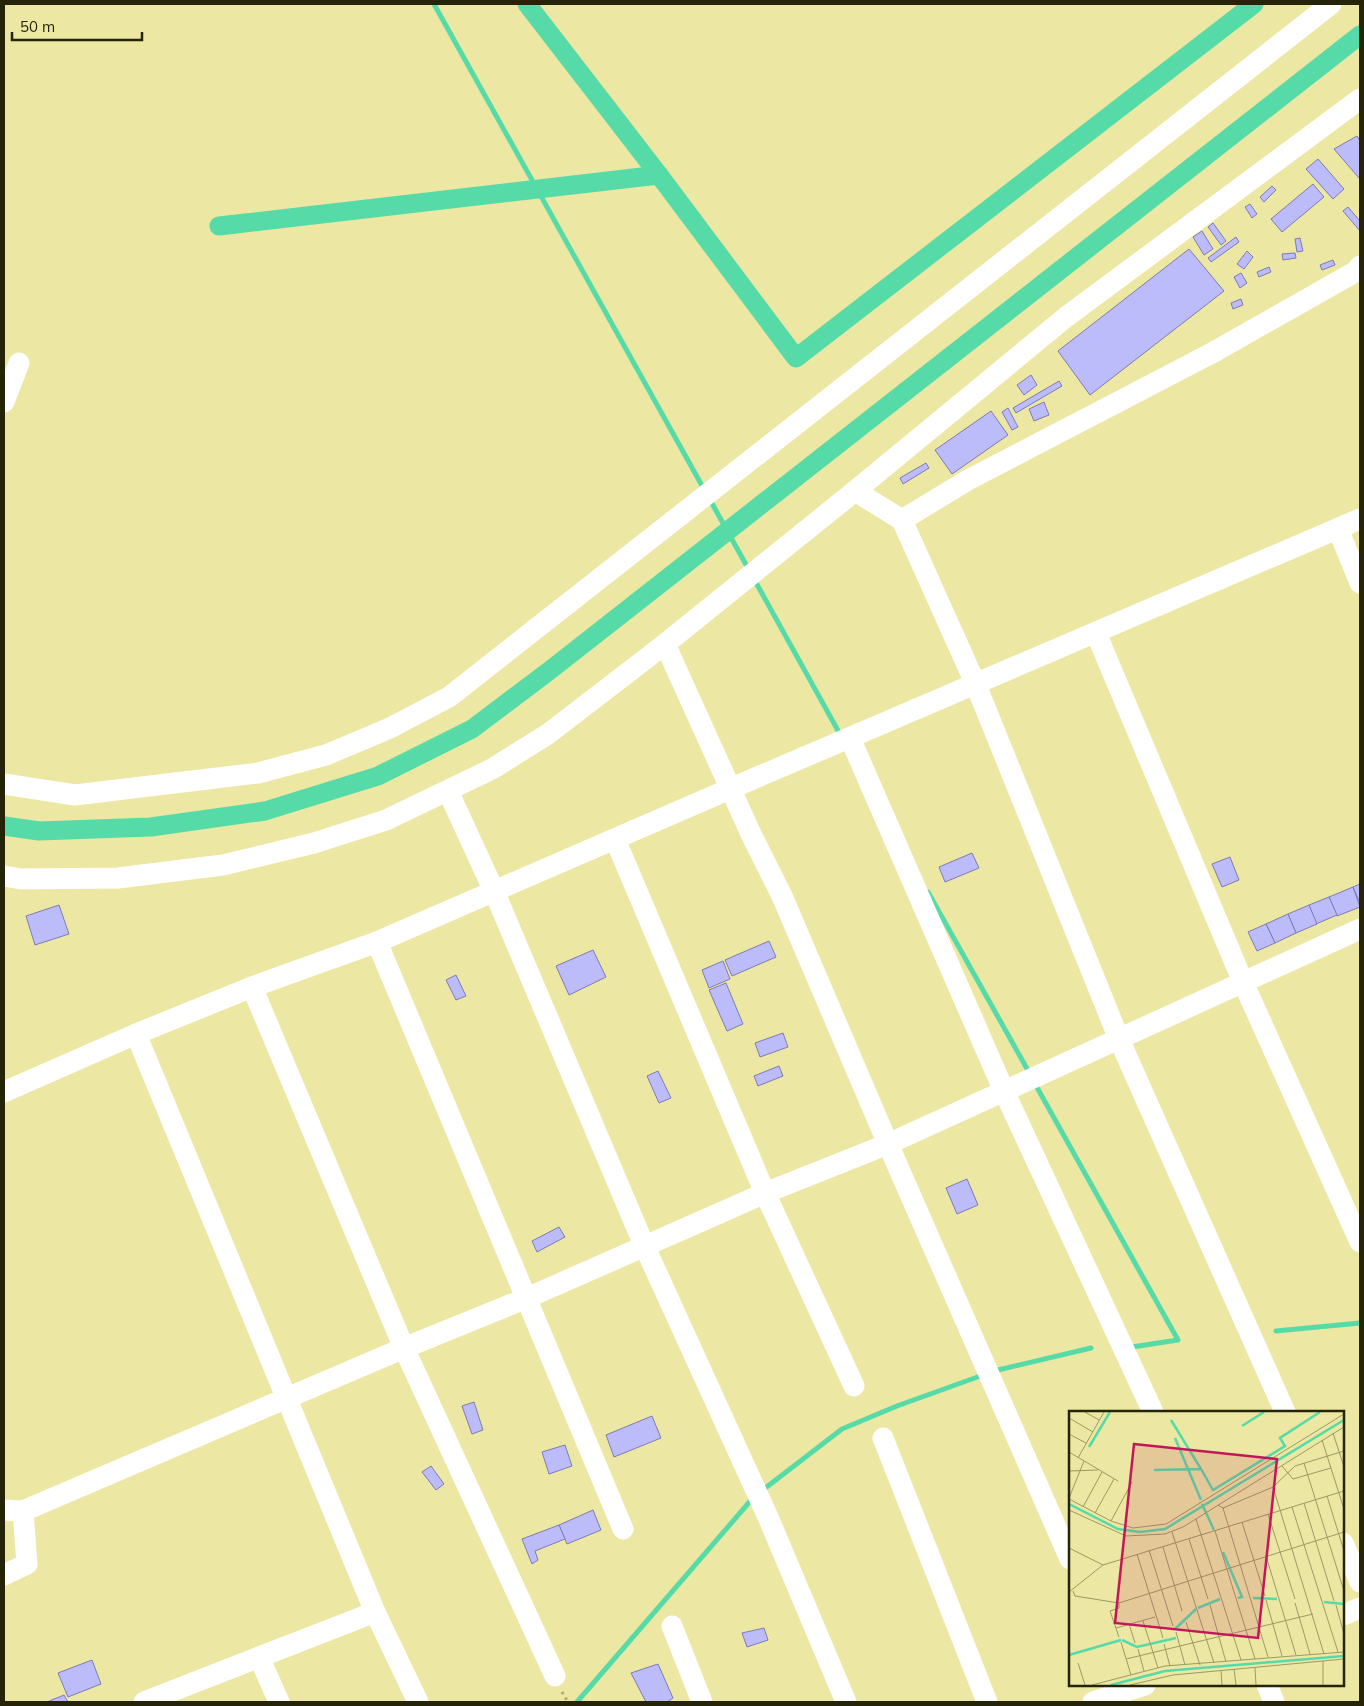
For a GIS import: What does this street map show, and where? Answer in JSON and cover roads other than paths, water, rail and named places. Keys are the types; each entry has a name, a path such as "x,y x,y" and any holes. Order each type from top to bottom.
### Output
{"street":[{"path":"4,784 75,795 258,773 326,755 390,728 449,697 1331,4"},
{"path":"4,876 21,880 118,878 223,865 314,843 386,820 492,769 548,734 665,644 855,492 1066,317 1360,99"},
{"path":"902,520 968,480 1359,274"},
{"path":"4,402 19,363"},
{"path":"855,492 902,520 976,685 1119,1039 1285,1411"},
{"path":"4,1092 136,1034 252,987 377,942 1360,519"},
{"path":"1338,529 1360,583"},
{"path":"1096,634 1243,982 1360,1242"},
{"path":"665,644 732,788 751,834 782,896 888,1144 1069,1557"},
{"path":"850,738 1004,1091 1153,1411"},
{"path":"448,791 494,892 644,1245 768,1517 846,1702"},
{"path":"615,839 765,1193 854,1386"},
{"path":"4,1575 28,1564 14,1510 286,1399 527,1298 765,1193 888,1144 1243,982 1359,932"},
{"path":"377,942 623,1529"},
{"path":"252,987 404,1348 555,1676"},
{"path":"136,1034 375,1612 418,1702"},
{"path":"882,1438 987,1702"},
{"path":"1344,1545 1360,1582"},
{"path":"1344,1615 1360,1608"},
{"path":"144,1702 375,1612"},
{"path":"672,1626 702,1702"},
{"path":"259,1657 279,1702"},
{"path":"1267,1686 1274,1702"},
{"path":"1093,1702 1133,1691"}],"waterway":[{"path":"434,4 705,491"},
{"path":"527,4 659,175"},
{"path":"219,226 659,175 796,358 1254,4"},
{"path":"4,826 39,831 151,827 265,811 378,776 472,729 549,671 1360,35"},
{"path":"709,498 749,570"},
{"path":"754,579 841,736"},
{"path":"928,892 1030,1074"},
{"path":"1034,1082 1178,1340 1132,1347"},
{"path":"1276,1331 1360,1323"},
{"path":"998,1370 1091,1348"},
{"path":"764,1489 842,1429 897,1406 983,1375"},
{"path":"577,1702 752,1499"}]}
